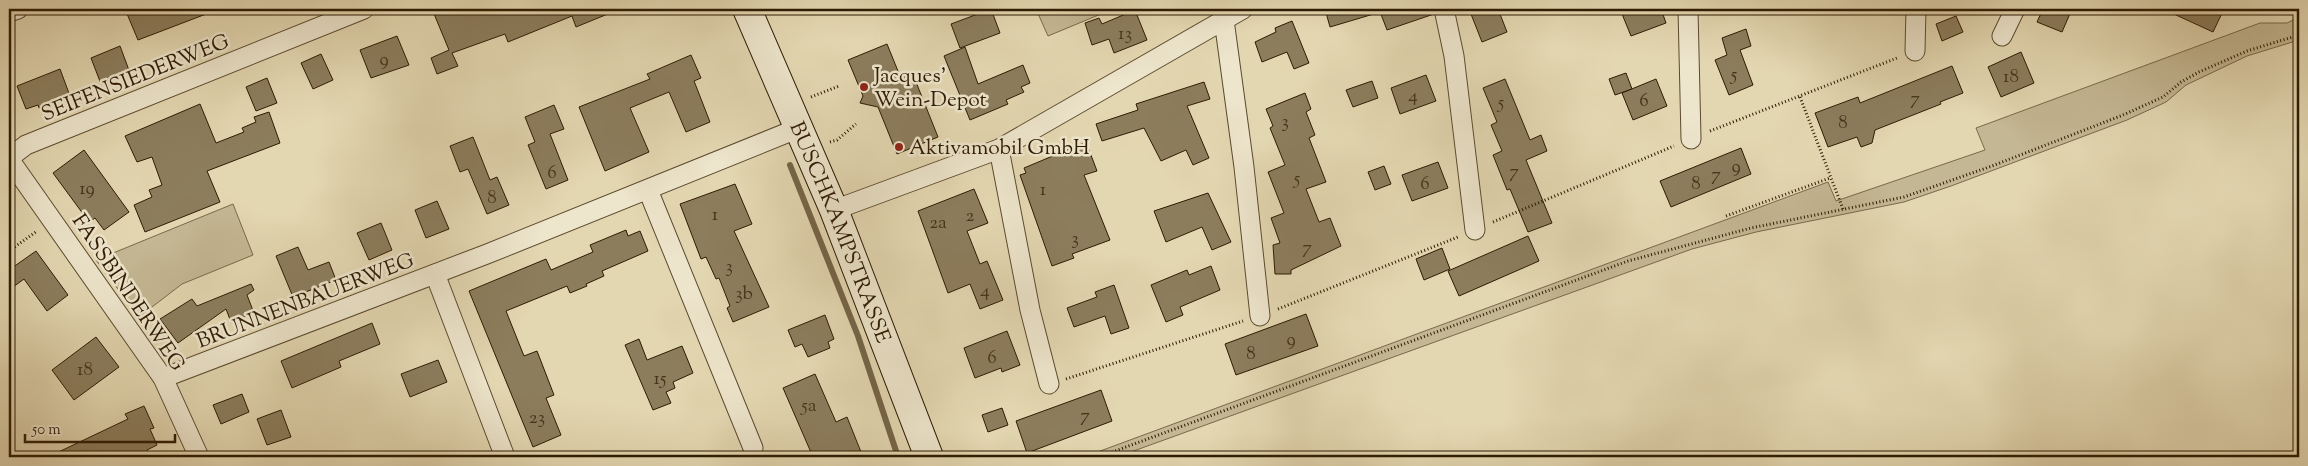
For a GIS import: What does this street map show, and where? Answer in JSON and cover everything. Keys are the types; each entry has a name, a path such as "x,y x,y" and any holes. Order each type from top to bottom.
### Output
{"main road":[{"name":"BUSCHKAMPSTRASSE","path":"747,9 834,210 929,457"}],"street":[{"path":"9,12 18,9"},
{"name":"SEIFENSIEDERWEG","path":"9,158 26,145 364,9"},
{"path":"834,210 999,149 1243,9"},
{"path":"1444,9 1454,56 1476,230"},
{"path":"1688,9 1691,139"},
{"path":"1914,51 1916,9"},
{"path":"2002,36 2015,9"},
{"path":"1224,20 1244,167 1260,316"},
{"name":"BRUNNENBAUERWEG","path":"163,378 435,274 799,128"},
{"path":"999,149 1030,310 1049,384"},
{"name":"FASSBINDERWEG","path":"9,158 163,378 199,457"},
{"path":"648,190 753,448"},
{"name":"BRUNNENBAUERWEG","path":"435,274 505,457"}],"path":[{"path":"1099,457 1628,261 1751,228 1904,196 1992,166 2163,97 2181,82 2199,72 2246,51 2299,34"},
{"path":"839,86 799,128 837,140 856,124"},
{"path":"1800,96 1843,209"},
{"path":"1726,216 1830,178"},
{"path":"9,251 53,220"}],"shaded area":[{"path":"1036,9 1113,9 1048,36"},
{"path":"2299,17 2299,40 2247,56 2186,85 2166,102 2127,120 1951,186 1904,202 1756,232 1692,249 1117,457 1084,457 1828,182 1836,201 1985,150 1976,128 2260,23 2287,23"},
{"path":"233,204 253,255 182,284 139,317 96,260"}],"building":[{"path":"125,9 214,9 214,11 138,40"},
{"path":"432,9 620,9 576,27 572,16 508,42 505,34 452,53 458,66 437,74 431,58 449,50"},
{"path":"991,9 1000,33 960,48 951,24"},
{"path":"1325,9 1376,9 1377,13 1330,27"},
{"path":"1379,9 1433,9 1434,14 1387,30"},
{"path":"1469,9 1498,9 1507,32 1482,42"},
{"path":"1620,9 1661,9 1666,23 1631,36"},
{"path":"2043,9 2072,9 2062,32 2037,22"},
{"path":"2163,9 2224,9 2213,32"},
{"path":"1135,10 1147,40 1114,53 1109,39 1092,45 1085,23 1099,18 1102,24"},
{"path":"1956,16 1963,32 1942,41 1936,24"},
{"path":"1292,21 1309,63 1294,69 1287,52 1262,62 1255,42 1276,32 1275,28"},
{"path":"1746,29 1751,46 1740,50 1753,85 1729,95 1715,60 1727,55 1722,38"},
{"path":"397,36 409,65 371,78 360,50"},
{"path":"887,44 900,76 912,72 938,137 897,154 878,107 860,103 863,96 848,60"},
{"path":"120,46 130,73 101,84 91,58"},
{"path":"965,47 978,84 1023,65 1030,83 1021,87 1024,92 1006,100 1008,104 970,120 944,56"},
{"path":"2021,52 2034,83 2001,97 1988,67"},
{"path":"321,54 333,80 313,89 301,63"},
{"path":"691,55 701,78 694,81 710,122 686,132 669,92 630,108 649,152 605,171 579,107 650,79 647,74"},
{"path":"1952,66 1963,93 1940,102 1941,104 1875,130 1872,143 1861,147 1857,137 1828,147 1815,113 1858,97 1860,103"},
{"path":"60,69 70,96 39,108 38,105 26,109 17,86"},
{"path":"1626,73 1632,89 1615,95 1609,79"},
{"path":"1426,75 1436,101 1400,114 1391,88"},
{"path":"267,78 277,103 256,111 246,87"},
{"path":"1505,79 1530,140 1541,135 1547,151 1526,160 1552,223 1528,232 1510,189 1507,190 1493,155 1502,151 1491,125 1497,122 1483,88"},
{"path":"1656,79 1667,106 1633,120 1622,93"},
{"path":"1372,81 1378,98 1353,107 1346,90"},
{"path":"1204,82 1210,99 1187,106 1209,158 1193,165 1186,150 1161,161 1144,128 1102,141 1096,124 1138,110 1136,104"},
{"path":"1305,93 1311,109 1306,112 1315,135 1309,138 1326,182 1306,189 1319,222 1330,218 1341,246 1291,270 1291,274 1275,274 1273,245 1280,243 1271,218 1284,213 1268,172 1285,165 1270,128 1273,126 1266,109"},
{"path":"200,104 216,143 244,132 242,128 256,122 254,117 269,112 280,143 207,171 220,202 145,232 134,205 152,197 149,190 162,185 152,157 137,162 125,136"},
{"path":"554,105 564,129 550,134 568,180 546,189 528,145 535,142 525,117"},
{"path":"473,137 490,180 497,177 509,205 487,214 468,169 460,172 450,146"},
{"path":"1086,142 1097,171 1084,175 1110,240 1072,254 1074,258 1052,266 1020,175 1026,173 1024,168"},
{"path":"1741,148 1751,174 1671,207 1660,181"},
{"path":"84,150 129,212 104,230 95,218 89,222 53,173"},
{"path":"1438,162 1448,188 1412,201 1402,175"},
{"path":"1384,166 1391,184 1375,190 1368,172"},
{"path":"735,184 752,224 734,231 769,307 733,322 727,308 730,306 719,278 716,279 706,257 701,259 680,204"},
{"path":"974,189 988,223 967,231 980,264 987,261 1003,300 980,309 970,284 948,293 918,211"},
{"path":"1208,193 1231,242 1212,250 1202,227 1166,242 1154,211"},
{"path":"437,201 449,229 426,238 415,210"},
{"path":"381,223 392,250 369,260 357,233"},
{"path":"626,230 628,236 640,231 648,251 602,271 604,276 586,284 587,286 570,293 567,286 506,311 524,356 537,351 554,395 546,398 561,435 533,447 469,291 546,259 551,270 593,252 590,245"},
{"path":"1528,236 1539,261 1459,296 1448,271"},
{"path":"298,247 308,270 329,262 336,280 293,297 276,256"},
{"path":"1442,248 1450,269 1424,280 1416,259"},
{"path":"36,251 68,295 47,311 24,279 9,290 9,270"},
{"path":"1211,266 1220,290 1180,307 1183,315 1166,322 1151,285 1187,270 1189,275"},
{"path":"251,284 254,290 247,295 254,313 231,322 226,309 178,343 160,319 192,299 197,306"},
{"path":"1114,285 1129,328 1111,334 1105,316 1074,327 1067,308 1097,297 1095,292"},
{"path":"1306,314 1318,346 1236,375 1225,344"},
{"path":"825,315 834,339 828,342 830,348 808,357 802,344 795,347 788,330"},
{"path":"372,323 380,344 339,361 341,367 292,388 281,361"},
{"path":"1007,331 1020,365 1002,372 1001,368 975,378 964,348"},
{"path":"96,337 119,367 74,400 52,370"},
{"path":"639,339 647,360 682,346 693,373 673,382 675,388 666,392 671,403 653,410 625,345"},
{"path":"438,360 447,382 410,397 401,374"},
{"path":"815,374 836,422 847,417 863,457 813,457 783,388"},
{"path":"1101,390 1112,421 1027,453 1016,421"},
{"path":"242,394 249,412 221,424 213,405"},
{"path":"144,406 154,428 150,429 157,445 147,450 150,457 48,457 128,419 125,414"},
{"path":"1002,408 1008,425 988,432 982,415"},
{"path":"281,410 291,437 267,445 257,419"}],"waterway":[{"path":"790,165 858,336 898,457"}],"place":[{"name":"Jacques' Wein-Depot","path":"864,87"},
{"name":"Aktivamobil GmbH","path":"899,147"}]}
